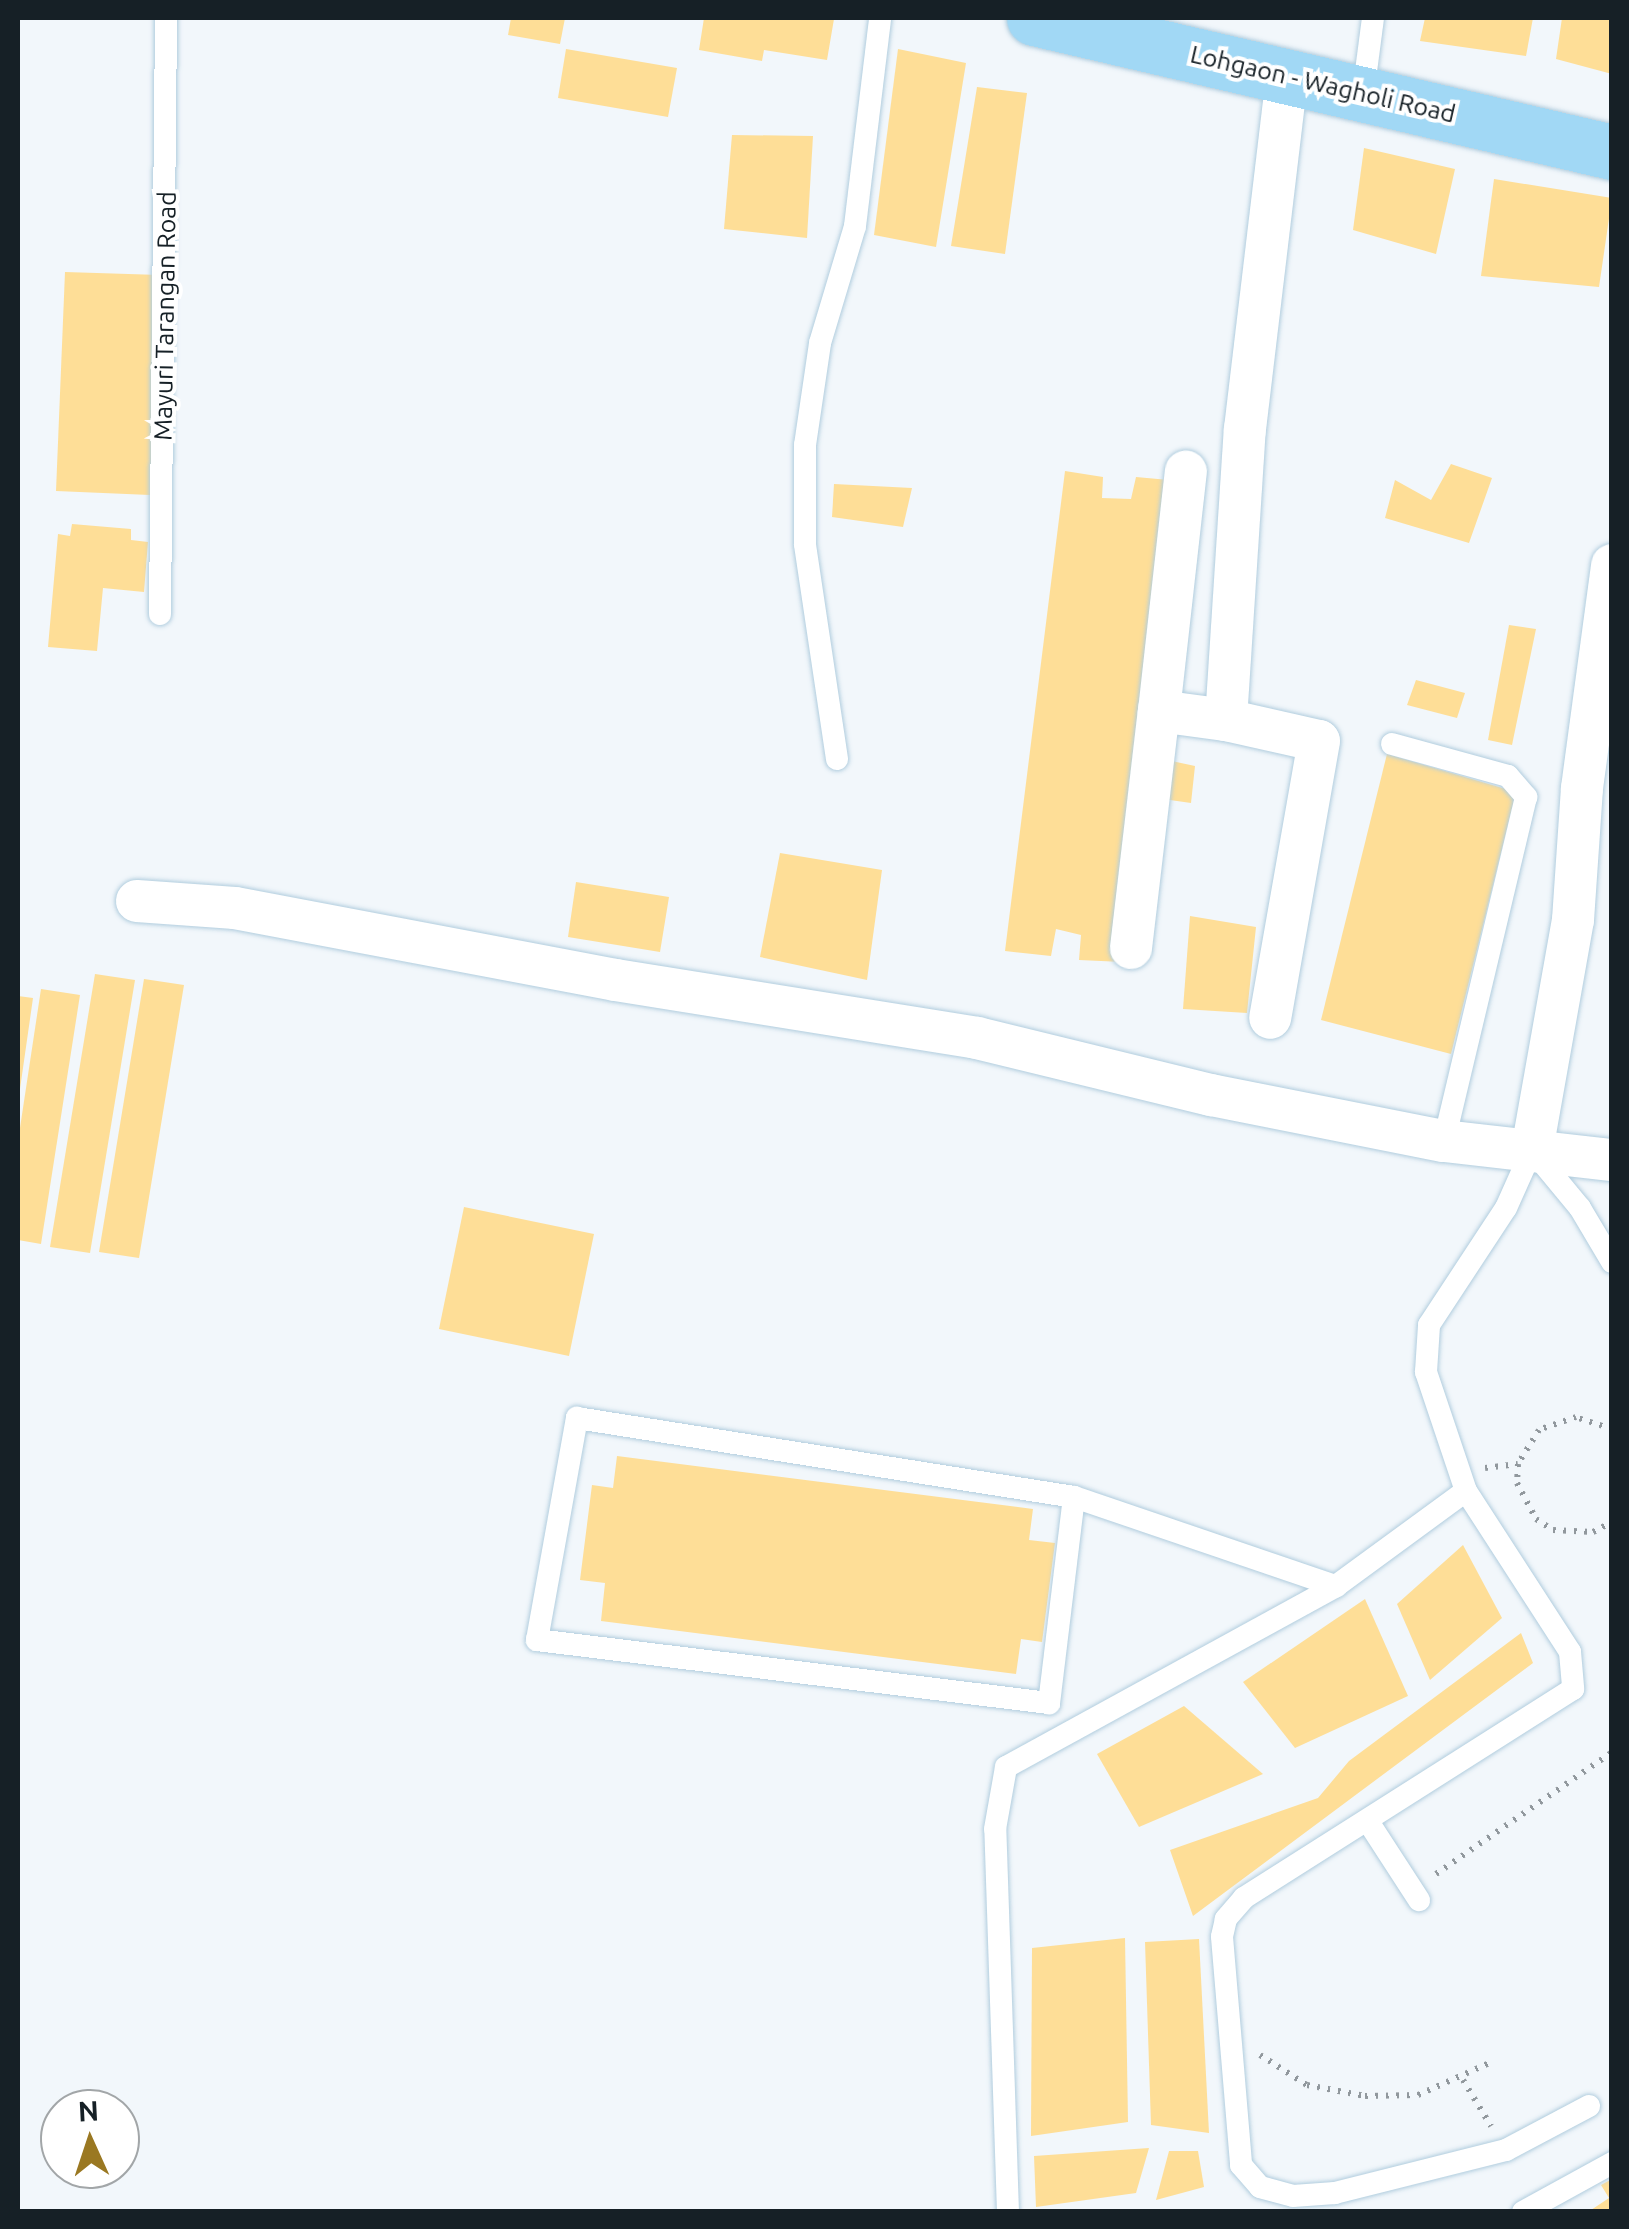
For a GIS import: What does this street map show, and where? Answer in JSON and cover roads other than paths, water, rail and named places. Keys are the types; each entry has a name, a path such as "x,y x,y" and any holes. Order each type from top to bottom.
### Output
{"main road":[{"name":"Lohgaon - Wagholi Road","path":"1034,18 1612,152"}],"street":[{"path":"1226,720 1244,429 1287,76"},
{"path":"1131,948 1186,472"},
{"path":"1532,1150 1573,920 1582,788 1612,565"},
{"path":"1159,712 1226,720 1319,740 1270,1018"},
{"path":"137,901 235,908 616,980 978,1038 1211,1095 1444,1141 1612,1160"}],"lane":[{"name":"Mayuri Tarangan Road","path":"160,614 166,18"},
{"path":"837,759 805,544 805,444 820,342 854,226 880,18"},
{"path":"1363,94 1374,18"},
{"path":"1392,744 1508,776 1526,797 1444,1141"},
{"path":"1589,2106 1506,2150 1334,2193 1293,2196 1260,2188 1242,2165 1222,1936 1226,1919 1244,1898 1370,1822 1573,1689 1570,1652 1466,1491 1426,1372 1429,1325 1506,1208 1532,1150 1580,1208 1612,1262"},
{"path":"1074,1497 1049,1703 538,1640 577,1418 1074,1497 1336,1586"},
{"path":"1008,2212 995,1829 1006,1767 1336,1586 1466,1491"},
{"path":"1370,1822 1419,1900"},
{"path":"1523,2212 1612,2163"}]}
